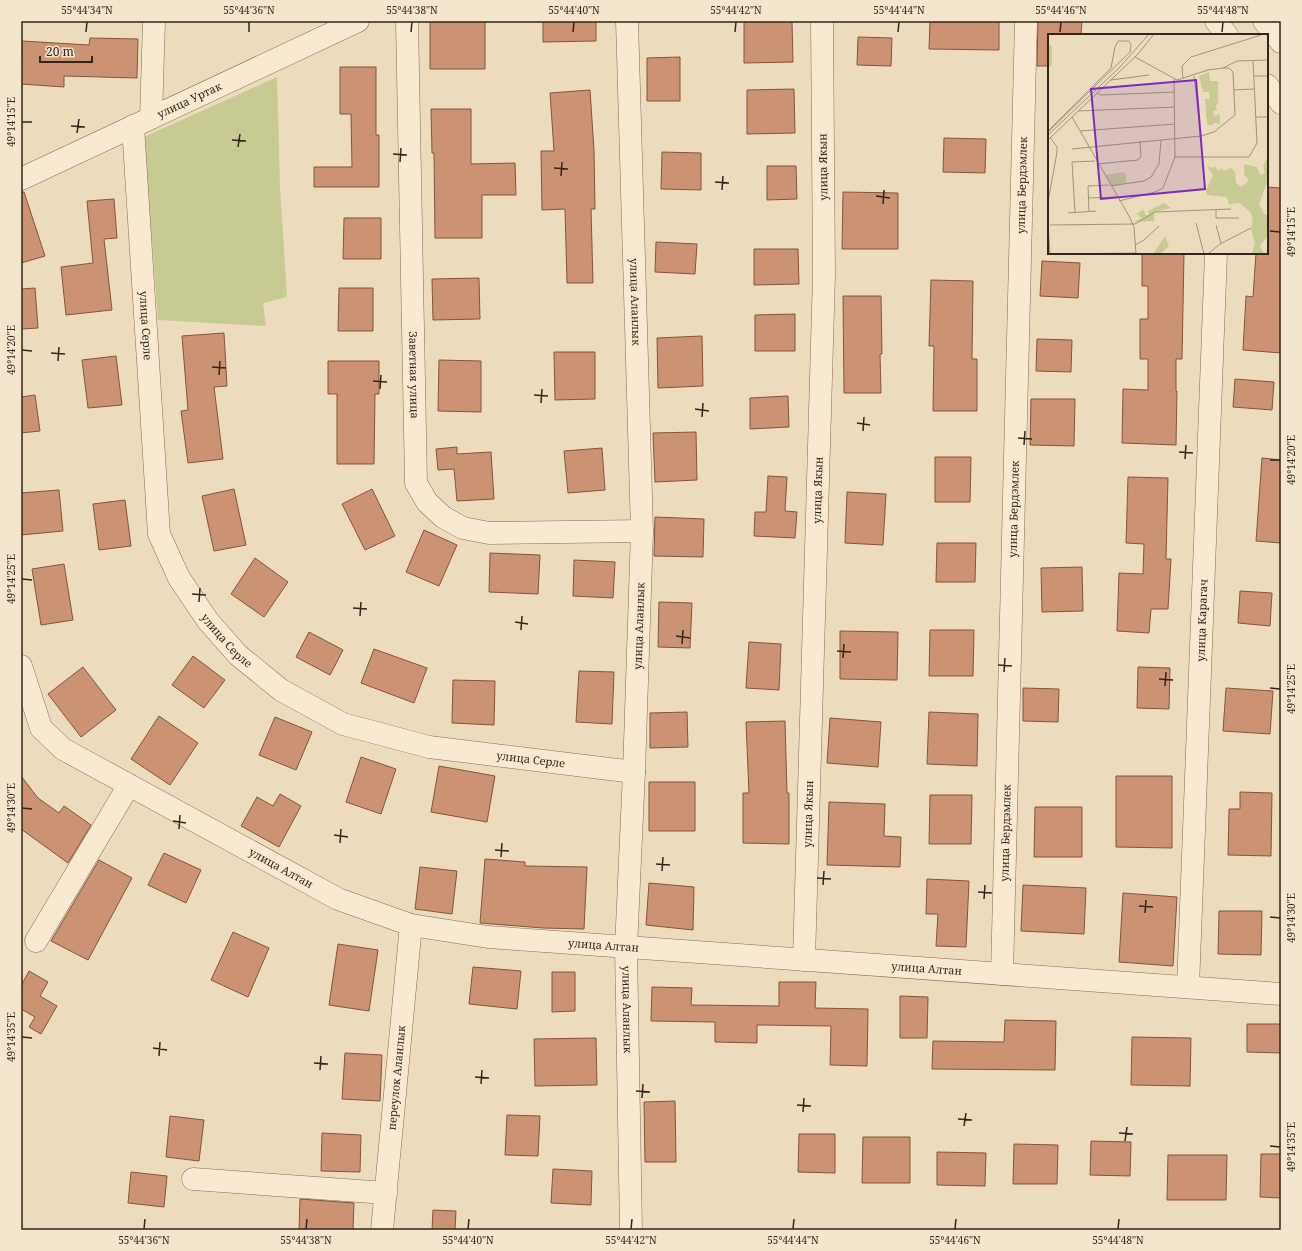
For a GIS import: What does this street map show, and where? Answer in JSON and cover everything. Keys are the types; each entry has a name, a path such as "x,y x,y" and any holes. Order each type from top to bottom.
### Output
{"street":[{"name":"улица Серле","path":"154,21 142,122 159,534 179,578 208,621 238,655 281,690 343,724 429,747 634,772"},
{"name":"улица Уртак","path":"21,179 358,21"},
{"name":"Заветная улица","path":"407,21 416,483 427,502 443,517 463,528 489,532 642,531"},
{"name":"улица Аланлык","path":"627,21 642,531 634,772 626,948 631,1230"},
{"name":"улица Якын","path":"804,960 824,275 822,21"},
{"name":"улица Бердэмлек","path":"1002,974 1026,21"},
{"path":"1216,21 1226,34"},
{"path":"1264,21 1281,42"},
{"path":"1268,86 1281,103"},
{"name":"улица Карагач","path":"1188,987 1216,254"},
{"name":"улица Алтан","path":"21,666 42,728 63,749 338,899 411,925 488,937 626,948 1281,994"},
{"path":"36,941 129,785"},
{"name":"переулок Аланлык","path":"382,1230 411,925"},
{"path":"192,1179 386,1193"}],"green space":[{"path":"277,77 280,187 287,297 263,303 266,326 158,320 144,137"}],"building":[{"path":"430,21 485,21 485,69 430,69"},
{"path":"543,21 596,21 596,41 543,42"},
{"path":"792,21 793,62 744,63 744,22"},
{"path":"930,21 999,21 999,50 929,49"},
{"path":"1038,21 1082,21 1081,34 1048,34 1048,66 1037,66"},
{"path":"858,37 892,38 891,66 857,65"},
{"path":"90,38 138,39 137,78 64,76 64,87 21,84 22,41 89,45"},
{"path":"680,57 680,101 647,101 647,58"},
{"path":"340,67 376,67 376,135 379,135 379,187 314,187 314,167 352,167 351,114 340,114"},
{"path":"794,89 795,133 747,134 747,90"},
{"path":"590,90 594,150 595,209 591,209 593,283 567,283 565,209 542,210 541,151 554,151 550,93"},
{"path":"431,109 471,109 471,164 515,163 516,195 482,195 482,238 435,238 434,153 432,153"},
{"path":"944,138 986,139 985,173 943,172"},
{"path":"662,152 701,153 701,190 661,189"},
{"path":"767,166 796,166 797,199 767,200"},
{"path":"1268,187 1281,188 1281,353 1243,350 1246,296 1253,297 1256,254 1268,254"},
{"path":"21,192 24,192 45,256 21,263"},
{"path":"843,192 898,193 898,249 842,249"},
{"path":"114,199 117,238 104,239 112,310 66,315 61,267 93,263 87,201"},
{"path":"344,218 381,218 381,259 343,259"},
{"path":"656,242 697,244 695,274 655,272"},
{"path":"754,249 798,249 799,284 754,285"},
{"path":"1142,254 1184,254 1182,359 1176,359 1176,445 1122,443 1123,389 1148,390 1148,359 1140,359 1140,319 1148,319 1148,286 1142,286"},
{"path":"1042,261 1080,263 1078,298 1040,296"},
{"path":"479,278 480,319 433,320 432,279"},
{"path":"931,280 973,281 972,359 977,359 977,411 933,411 934,346 929,346"},
{"path":"35,288 38,328 21,329 21,289"},
{"path":"339,288 373,288 373,331 338,331"},
{"path":"843,296 881,296 881,393 844,393"},
{"path":"795,314 795,351 755,351 755,315"},
{"path":"224,333 227,386 214,387 223,459 188,463 181,411 188,410 182,336"},
{"path":"702,336 703,386 658,388 657,338"},
{"path":"1037,339 1072,340 1071,372 1036,371"},
{"path":"554,352 595,352 595,399 555,400"},
{"path":"116,356 122,405 88,408 82,360"},
{"path":"439,360 481,361 481,412 438,411"},
{"path":"328,361 379,361 379,394 375,394 374,464 337,464 337,394 328,394"},
{"path":"1235,379 1274,382 1272,410 1233,407"},
{"path":"35,395 40,431 21,433 21,397"},
{"path":"788,396 789,427 750,429 750,398"},
{"path":"1031,399 1075,399 1074,446 1030,445"},
{"path":"696,432 697,480 655,482 653,433"},
{"path":"457,447 457,454 491,452 494,499 457,501 454,469 438,470 436,449"},
{"path":"602,448 605,490 568,493 564,451"},
{"path":"935,457 971,457 970,502 935,502"},
{"path":"1262,458 1281,460 1281,543 1256,541"},
{"path":"768,476 787,477 785,511 797,512 795,538 754,536 755,512 766,512"},
{"path":"1128,477 1168,478 1166,559 1171,559 1168,609 1151,609 1149,633 1117,631 1119,573 1143,574 1144,544 1126,543"},
{"path":"234,489 246,545 214,551 202,496"},
{"path":"372,489 395,536 365,550 342,504"},
{"path":"59,490 63,531 21,535 21,493"},
{"path":"847,492 886,494 883,545 845,543"},
{"path":"125,500 131,546 99,550 93,504"},
{"path":"655,517 704,519 703,557 654,556"},
{"path":"424,530 457,545 439,586 406,572"},
{"path":"937,543 976,543 975,582 936,582"},
{"path":"490,553 540,555 538,594 489,592"},
{"path":"255,558 288,582 264,617 231,594"},
{"path":"574,560 615,562 613,598 573,596"},
{"path":"64,564 73,620 41,625 32,569"},
{"path":"1082,567 1083,611 1042,612 1041,568"},
{"path":"1240,591 1272,593 1270,626 1238,623"},
{"path":"659,602 692,603 690,648 658,647"},
{"path":"930,630 974,630 973,676 929,676"},
{"path":"840,631 898,632 897,680 840,679"},
{"path":"309,632 343,650 330,675 296,657"},
{"path":"749,642 781,644 779,690 746,688"},
{"path":"374,649 427,668 414,703 361,683"},
{"path":"193,656 225,680 204,708 172,685"},
{"path":"83,667 116,710 81,737 48,694"},
{"path":"1138,667 1170,668 1169,709 1137,708"},
{"path":"579,671 614,672 612,724 576,722"},
{"path":"453,680 495,681 494,725 452,723"},
{"path":"1023,688 1059,689 1058,722 1023,721"},
{"path":"1226,688 1273,691 1270,734 1223,731"},
{"path":"687,712 688,747 650,748 650,713"},
{"path":"929,712 978,714 977,766 927,764"},
{"path":"159,716 198,743 170,785 131,759"},
{"path":"275,717 312,732 296,770 259,755"},
{"path":"830,718 881,722 878,767 827,763"},
{"path":"785,721 787,793 789,793 789,844 743,843 743,793 749,793 746,722"},
{"path":"361,757 396,769 381,814 346,802"},
{"path":"439,766 495,776 487,822 431,812"},
{"path":"21,776 38,798 59,813 64,806 91,825 68,863 21,829"},
{"path":"1116,776 1172,776 1172,848 1116,847"},
{"path":"649,782 695,782 695,831 649,831"},
{"path":"1240,792 1272,793 1271,856 1228,855 1229,809 1240,809"},
{"path":"280,794 301,806 279,847 241,826 257,797 273,806"},
{"path":"930,795 972,795 971,844 929,844"},
{"path":"829,802 885,804 884,836 901,837 900,867 827,865"},
{"path":"1035,807 1082,807 1082,857 1034,857"},
{"path":"164,853 201,870 186,903 148,885"},
{"path":"485,859 525,862 525,866 587,867 584,929 543,928 480,923"},
{"path":"99,860 132,878 88,960 51,941"},
{"path":"420,867 457,871 452,914 415,909"},
{"path":"927,879 969,881 966,947 936,946 938,914 926,914"},
{"path":"649,883 694,887 693,930 646,925"},
{"path":"1023,885 1086,888 1084,934 1021,931"},
{"path":"1123,893 1177,897 1173,966 1119,962"},
{"path":"1219,911 1262,911 1261,955 1218,954"},
{"path":"233,932 269,948 248,997 211,980"},
{"path":"338,944 378,950 369,1011 329,1005"},
{"path":"473,967 521,971 517,1009 469,1004"},
{"path":"29,971 48,982 40,996 57,1006 41,1034 29,1027 35,1017 21,1009 21,986"},
{"path":"552,972 575,972 575,1011 552,1012"},
{"path":"779,982 816,982 815,1008 868,1009 867,1066 830,1065 831,1026 757,1025 757,1043 715,1042 715,1022 651,1021 652,987 692,988 691,1005 779,1006"},
{"path":"900,996 928,997 927,1038 900,1038"},
{"path":"1005,1020 1056,1021 1055,1070 932,1069 933,1041 1004,1042"},
{"path":"1247,1024 1281,1024 1281,1053 1247,1052"},
{"path":"1132,1037 1191,1038 1190,1086 1131,1085"},
{"path":"596,1038 597,1085 535,1086 534,1039"},
{"path":"345,1053 382,1055 380,1101 342,1099"},
{"path":"675,1101 676,1162 645,1162 644,1102"},
{"path":"507,1115 540,1116 538,1156 505,1155"},
{"path":"170,1116 204,1120 199,1161 166,1157"},
{"path":"322,1133 361,1135 360,1172 321,1171"},
{"path":"799,1134 835,1134 835,1173 798,1172"},
{"path":"863,1137 910,1137 910,1183 862,1183"},
{"path":"1091,1141 1131,1142 1130,1176 1090,1175"},
{"path":"1014,1144 1058,1145 1057,1184 1013,1184"},
{"path":"937,1152 986,1153 985,1186 937,1185"},
{"path":"1261,1154 1281,1154 1281,1198 1260,1197"},
{"path":"1168,1155 1227,1155 1226,1200 1167,1200"},
{"path":"553,1169 592,1171 591,1205 551,1203"},
{"path":"131,1172 167,1176 164,1207 128,1203"},
{"path":"300,1199 354,1203 353,1230 299,1230"},
{"path":"433,1210 456,1211 455,1230 432,1230"}]}
